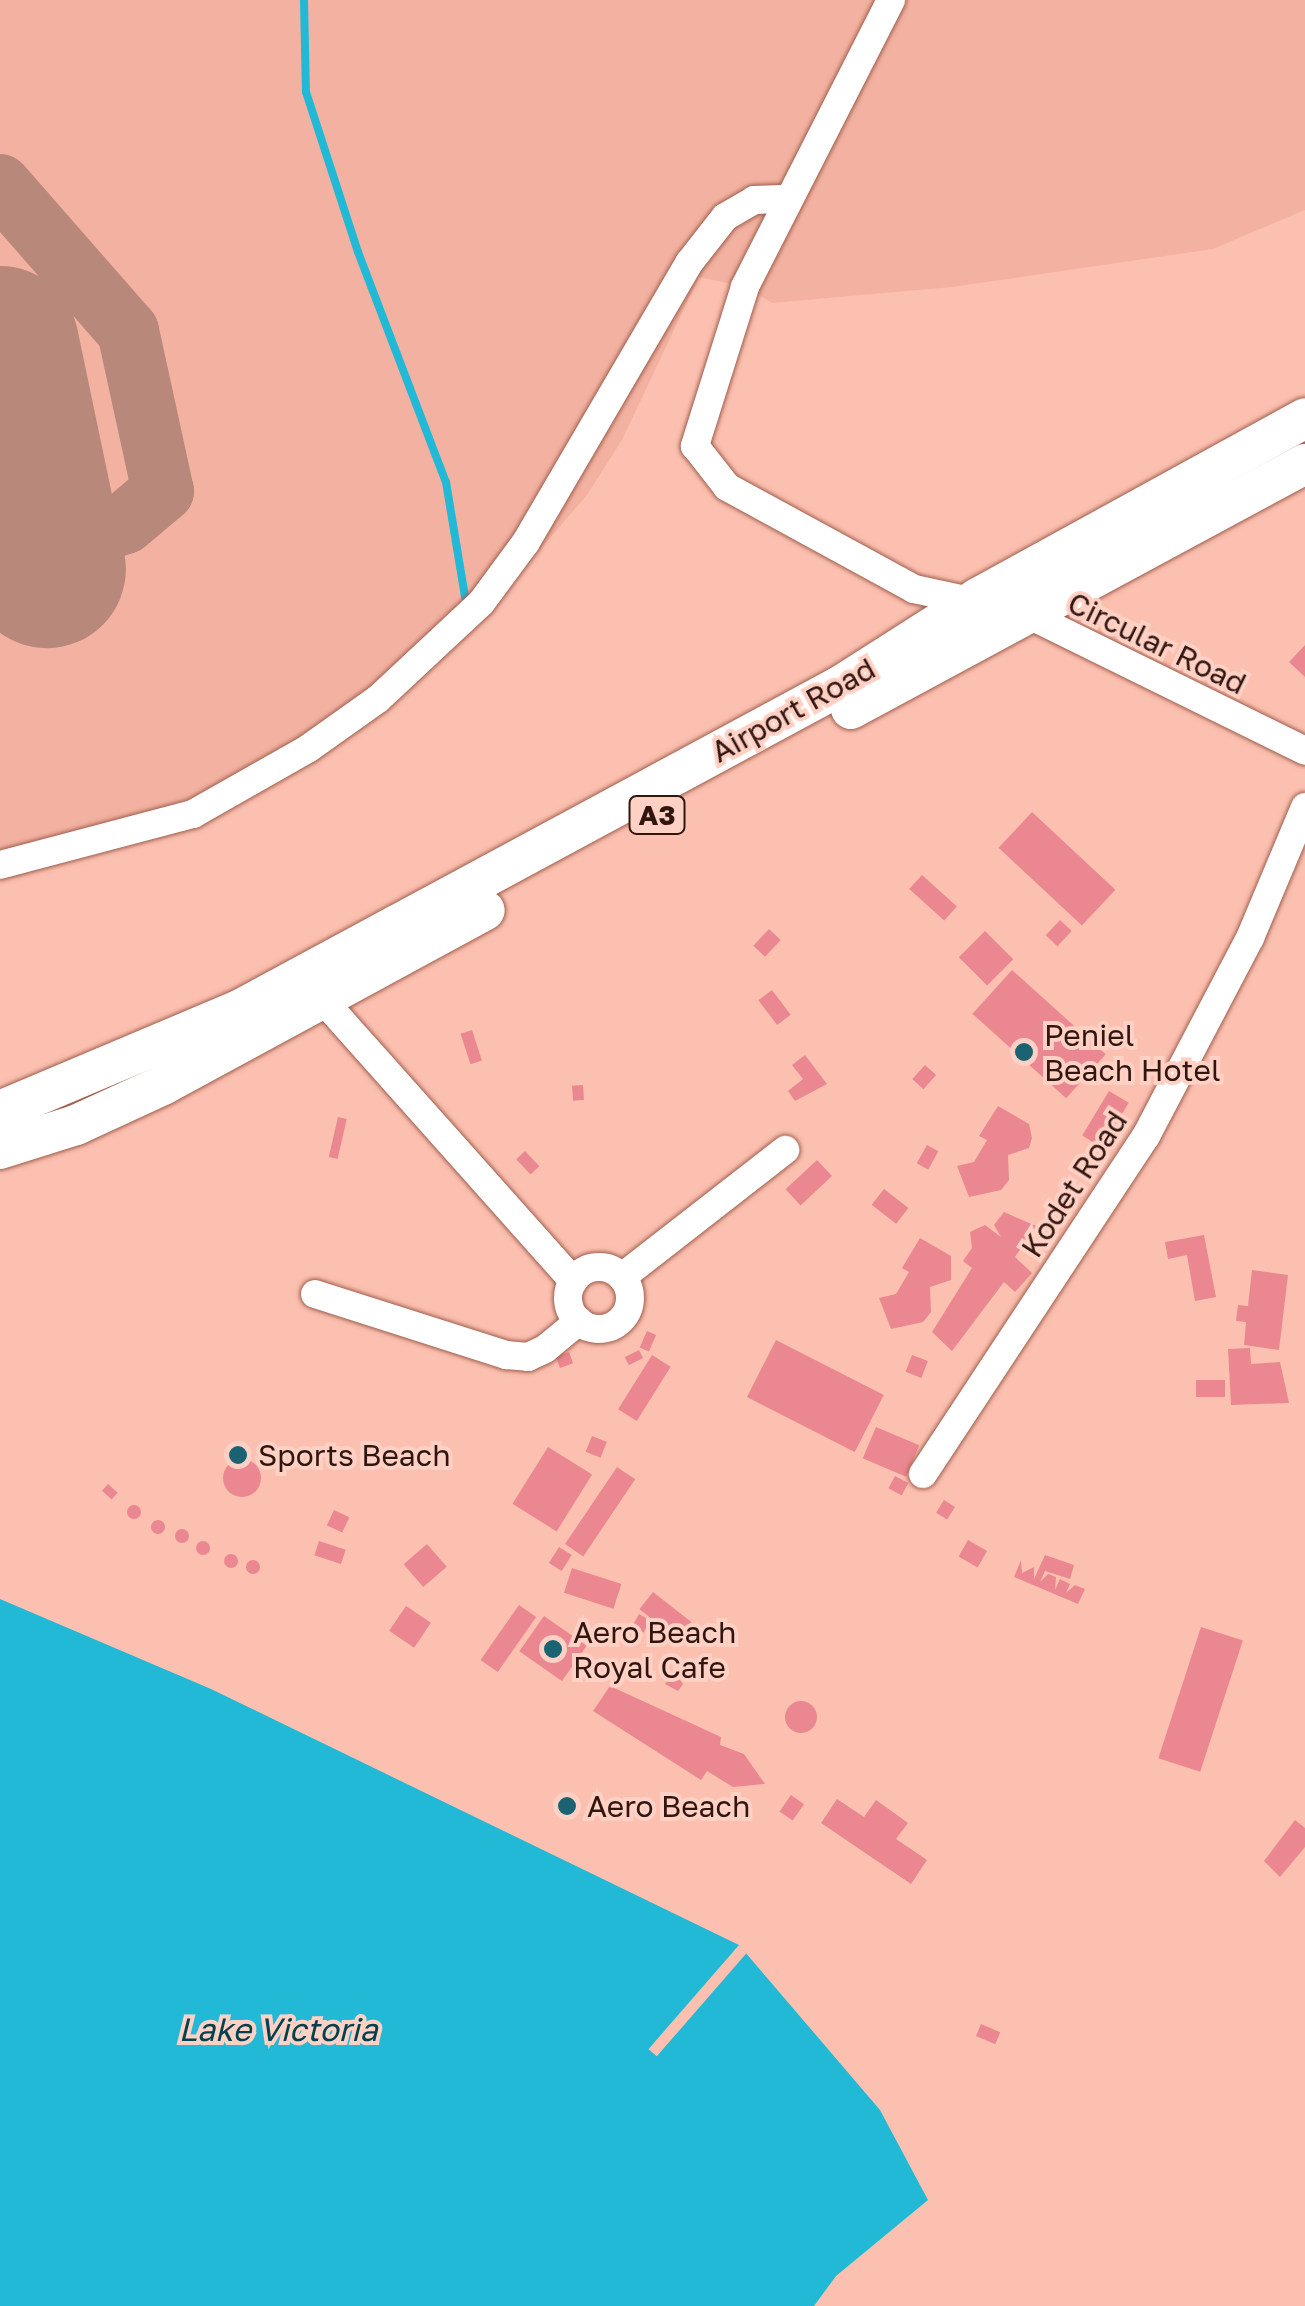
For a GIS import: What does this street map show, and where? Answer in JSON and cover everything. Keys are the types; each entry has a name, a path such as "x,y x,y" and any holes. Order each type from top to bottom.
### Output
{"highway":[{"name":"Airport Road","path":"0,1111 239,1010 840,686 978,598 1305,418"},
{"name":"Airport Road","path":"0,1148 76,1125 163,1085 1024,613 1305,464"}],"street":[{"path":"0,865 194,814 310,748 378,699 482,603 526,542 689,262 724,217 754,200 787,199 891,0"},
{"name":"Circular Road","path":"787,199 745,287 695,446 727,487 914,589 978,598 1024,613 1305,751"},
{"name":"Kodet Road","path":"923,1474 1146,1136 1250,938 1305,807"},
{"path":"322,999 573,1281"},
{"path":"622,1278 785,1150"},
{"path":"591,1268 622,1278 630,1304 619,1321 599,1329 579,1322 568,1298 573,1281 591,1268"},
{"path":"315,1294 506,1355 546,1349 579,1322"}],"shaded area":[{"path":"0,0 1305,0 1305,210 1213,249 952,287 772,303 745,287 699,277 622,440 587,495 509,585 284,768 0,867"}],"water":[{"name":"Lake Victoria","path":"0,1599 211,1689 739,1945 880,2110 928,2200 836,2276 814,2306 0,2306"}],"pier":[{"path":"739,1945 747,1952 657,2056 648,2049"}],"building":[{"path":"1305,645 1305,677 1289,662"},
{"path":"1032,812 1115,890 1082,926 999,848"},
{"path":"922,875 957,906 944,921 909,889"},
{"path":"1060,920 1072,931 1057,946 1046,935"},
{"path":"769,929 781,940 765,957 753,946"},
{"path":"985,931 1013,959 987,985 959,957"},
{"path":"1012,970 1106,1054 1066,1098 973,1014"},
{"path":"772,990 791,1015 777,1025 758,1000"},
{"path":"472,1030 482,1060 470,1064 461,1034"},
{"path":"805,1055 827,1084 795,1101 788,1091 803,1079 792,1065"},
{"path":"925,1065 936,1075 923,1089 912,1079"},
{"path":"583,1085 584,1100 573,1101 572,1086"},
{"path":"1109,1091 1129,1103 1102,1147 1082,1136"},
{"path":"998,1106 1029,1124 1029,1148 1008,1155 1009,1180 1001,1190 969,1197 957,1166 974,1162 987,1140 979,1136"},
{"path":"338,1117 347,1119 338,1159 329,1157"},
{"path":"927,1145 938,1151 928,1170 917,1163"},
{"path":"525,1151 539,1166 531,1175 516,1159"},
{"path":"817,1160 832,1176 801,1205 786,1189"},
{"path":"884,1189 908,1208 896,1224 872,1205"},
{"path":"1004,1212 1036,1226 1015,1257 1032,1273 1015,1292 1004,1282 952,1351 932,1332 972,1268 963,1261 972,1248 970,1232 985,1225 1001,1237 994,1225"},
{"path":"1204,1235 1216,1297 1195,1301 1187,1255 1168,1259 1165,1242"},
{"path":"920,1238 951,1256 951,1280 930,1287 931,1312 923,1322 891,1329 879,1298 896,1294 909,1272 902,1268"},
{"path":"1252,1270 1288,1275 1279,1350 1244,1345 1246,1322 1236,1321 1238,1305 1248,1306"},
{"path":"647,1331 656,1335 649,1352 640,1347"},
{"path":"776,1340 884,1395 855,1452 747,1397"},
{"path":"1250,1348 1251,1364 1280,1362 1289,1403 1231,1405 1228,1349"},
{"path":"639,1350 643,1358 629,1365 625,1357"},
{"path":"569,1352 573,1363 560,1368 556,1357"},
{"path":"652,1355 671,1367 637,1421 618,1409"},
{"path":"912,1355 928,1361 921,1378 906,1372"},
{"path":"1196,1380 1225,1380 1225,1397 1196,1397"},
{"path":"876,1427 919,1445 906,1477 863,1458"},
{"path":"592,1436 607,1442 600,1458 586,1452"},
{"path":"548,1447 592,1475 557,1531 512,1504"},
{"path":"242,1459 255,1465 261,1478 255,1491 242,1497 229,1491 223,1478 229,1465"},
{"path":"617,1467 635,1479 583,1556 565,1544"},
{"path":"895,1476 908,1483 902,1495 888,1488"},
{"path":"108,1484 118,1493 112,1499 102,1491"},
{"path":"944,1500 955,1507 947,1520 936,1513"},
{"path":"134,1505 141,1512 134,1519 127,1512"},
{"path":"334,1510 349,1517 342,1533 327,1525"},
{"path":"158,1520 165,1527 158,1534 151,1527"},
{"path":"182,1529 189,1536 182,1543 175,1536"},
{"path":"968,1540 987,1551 978,1567 958,1556"},
{"path":"203,1541 210,1548 203,1555 196,1548"},
{"path":"319,1541 346,1550 341,1564 314,1555"},
{"path":"427,1544 447,1567 423,1587 404,1564"},
{"path":"559,1547 572,1555 562,1571 549,1563"},
{"path":"231,1554 238,1561 231,1568 224,1561"},
{"path":"1045,1555 1074,1565 1070,1579 1045,1571 1040,1582 1048,1574 1056,1577 1055,1590 1060,1579 1070,1584 1066,1593 1075,1585 1085,1589 1078,1604 1014,1577 1021,1560 1022,1573 1034,1567 1034,1579"},
{"path":"253,1560 260,1567 253,1574 246,1567"},
{"path":"572,1568 621,1584 613,1609 564,1593"},
{"path":"653,1592 692,1622 678,1640 639,1609"},
{"path":"519,1605 536,1617 498,1672 481,1660"},
{"path":"406,1606 431,1623 414,1648 389,1631"},
{"path":"639,1614 650,1620 644,1633 632,1626"},
{"name":"Aero Beach Royal Cafe","path":"544,1616 587,1646 562,1681 519,1651"},
{"path":"1201,1627 1243,1641 1200,1772 1158,1758"},
{"path":"674,1673 683,1684 678,1691 665,1684"},
{"name":"Aero Beach","path":"610,1686 721,1737 720,1745 744,1754 765,1784 733,1787 707,1771 701,1780 593,1711"},
{"path":"801,1701 812,1706 817,1717 812,1728 801,1733 790,1728 785,1717 790,1706"},
{"path":"791,1795 804,1804 793,1821 780,1811"},
{"path":"837,1799 864,1817 876,1800 908,1823 896,1839 927,1860 911,1884 821,1823"},
{"path":"1295,1820 1305,1828 1305,1847 1280,1877 1264,1861"},
{"path":"981,2024 1000,2032 995,2044 976,2036"}],"waterway":[{"path":"304,0 306,92 358,252 446,482 465,597"}],"taxiway":[{"path":"0,185 128,331 163,491 125,523 95,533 60,537 0,509"}],"runway":[{"path":"0,345 47,569"}],"place":[{"name":"Peniel Beach Hotel","path":"1024,1052"},
{"name":"Sports Beach","path":"238,1455"},
{"name":"Aero Beach Royal Cafe","path":"553,1649"},
{"name":"Aero Beach","path":"567,1806"}]}
